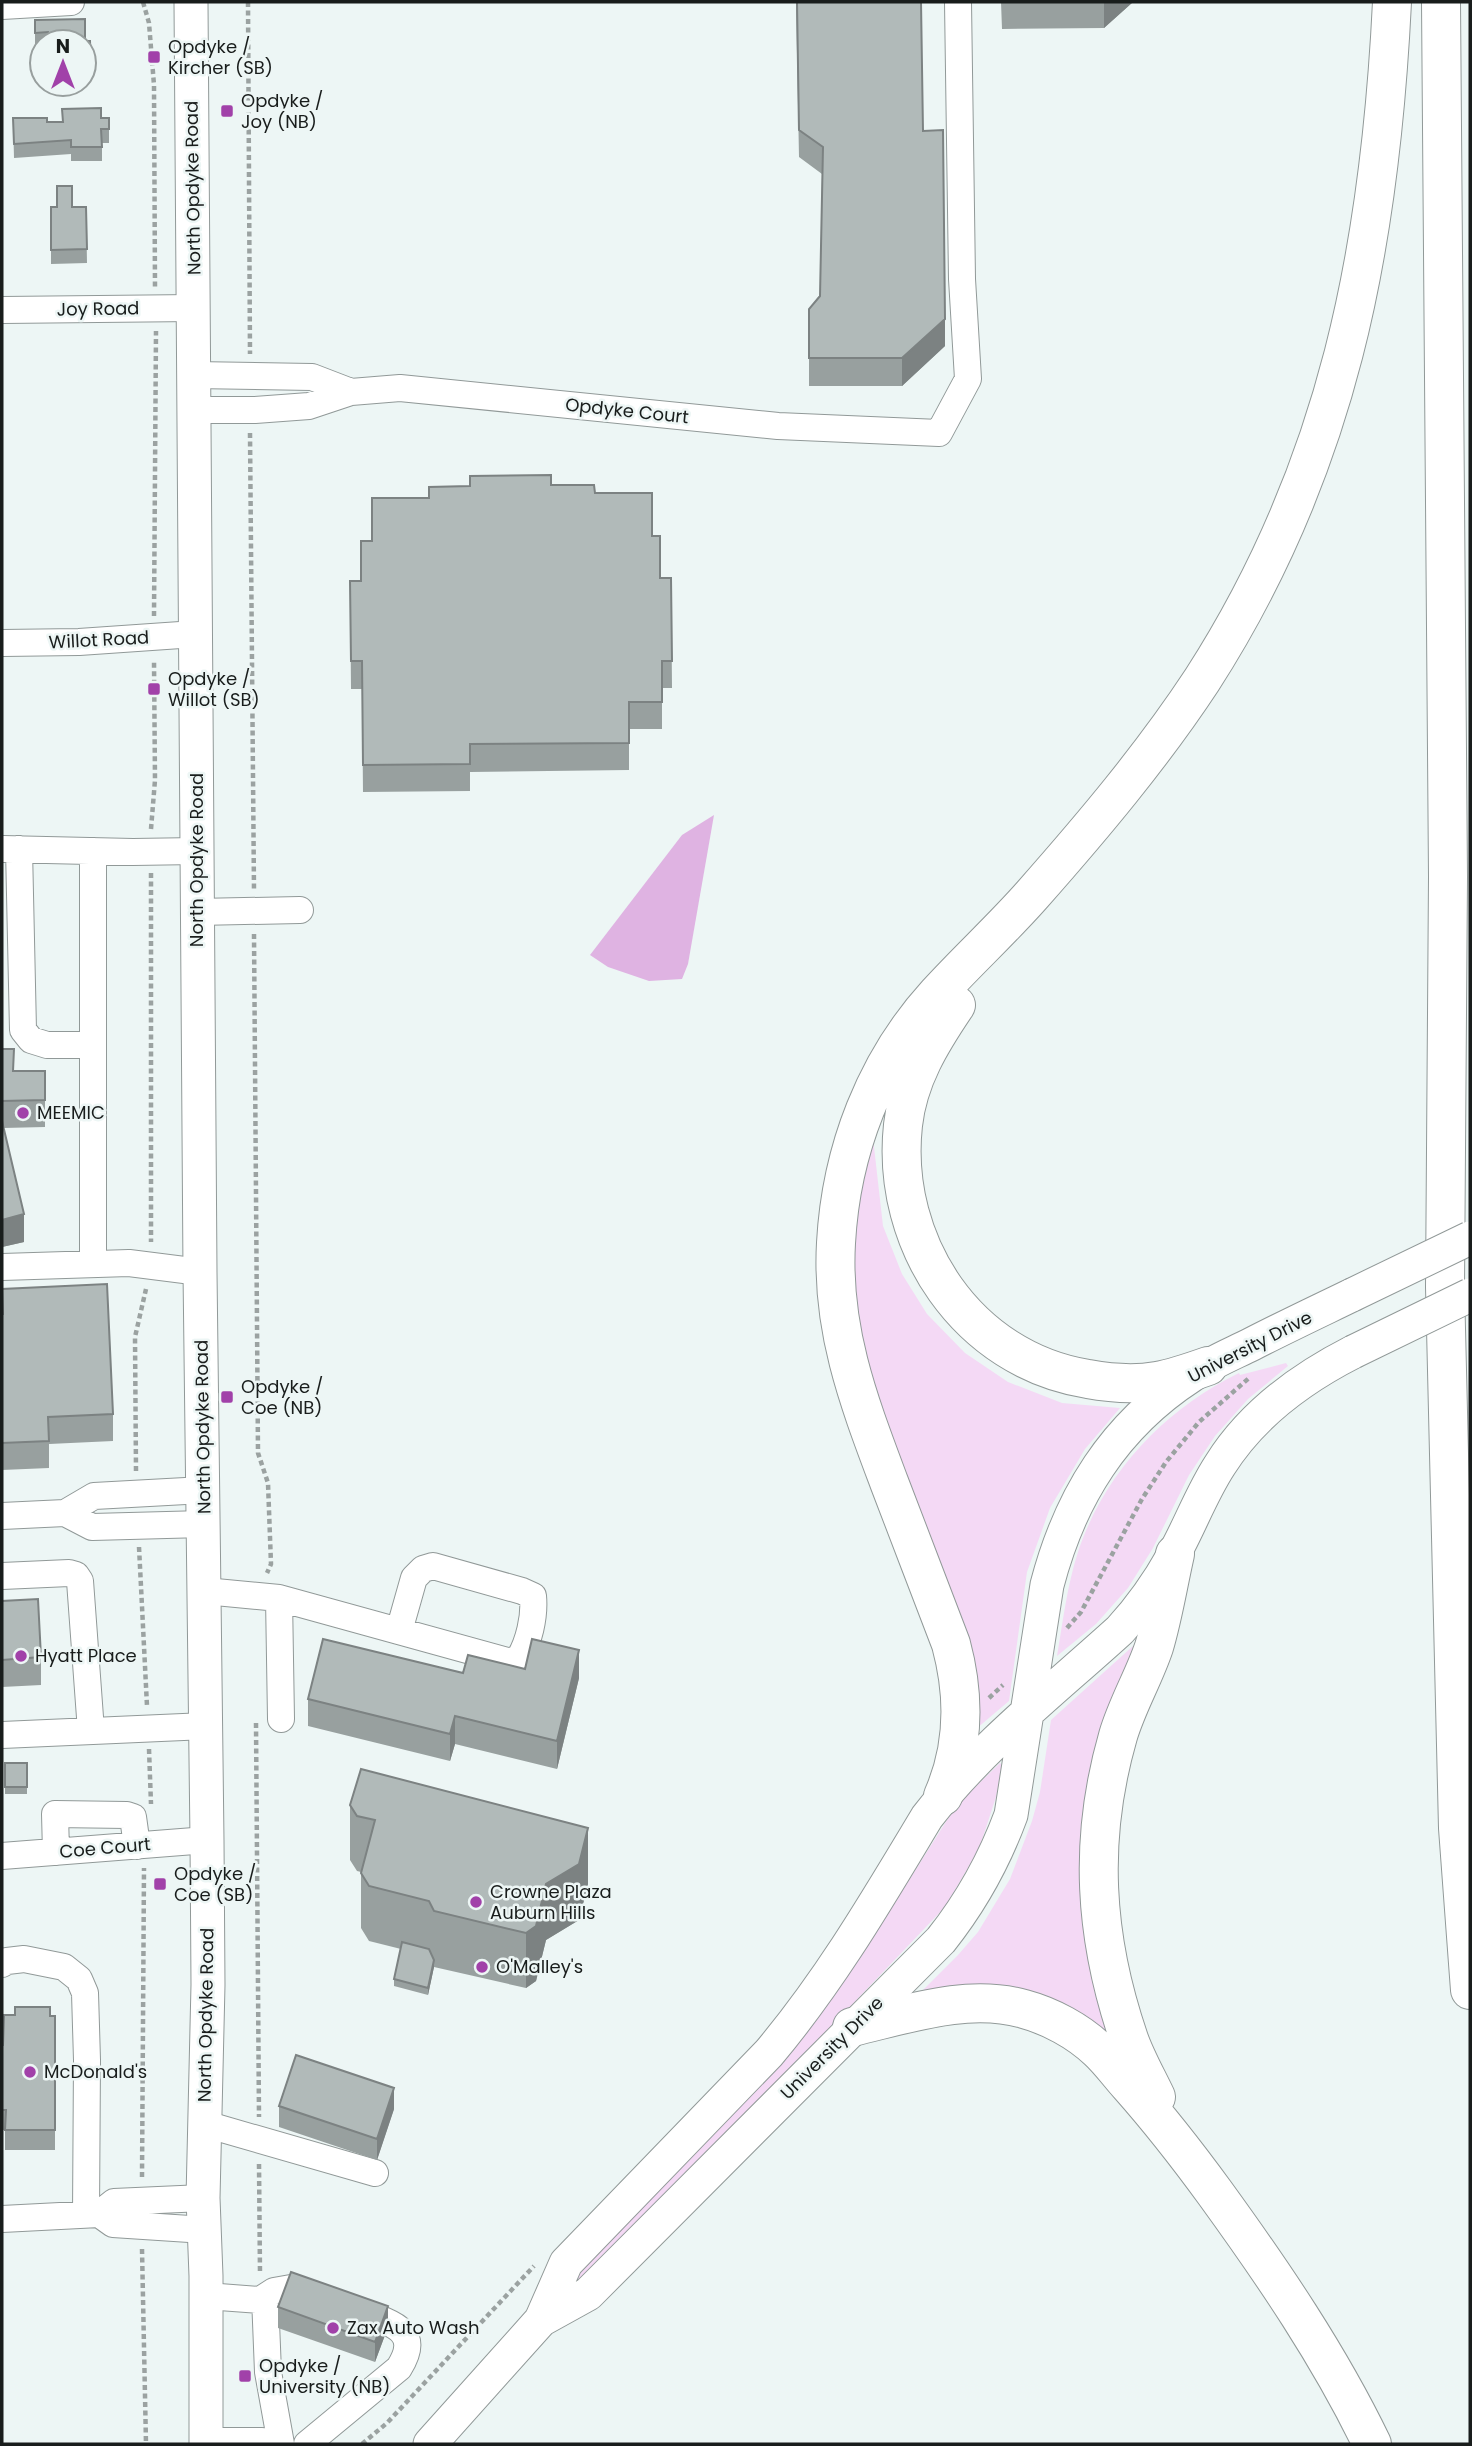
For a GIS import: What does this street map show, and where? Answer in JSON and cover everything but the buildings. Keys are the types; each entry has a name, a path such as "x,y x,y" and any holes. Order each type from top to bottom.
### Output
{"highway":[{"path":"1208,1366 1157,1381 1129,1383 1087,1379 1050,1370 1003,1347 964,1314 933,1272 921,1248 905,1198 902,1171 903,1124 915,1078 937,1032 1031,897 1137,769 1201,680 1258,581 1300,489 1338,382 1366,258 1385,113 1392,2"},
{"path":"1441,2 1448,877 1446,1301 1458,1828 1470,1990"},
{"path":"943,1796 953,1773 958,1751 962,1705 957,1667 951,1644 852,1381 836,1297 836,1241 842,1190 855,1134 875,1084 889,1059 934,996 1031,897"},
{"path":"1174,2136 1130,2042 1115,1997 1102,1934 1098,1880 1101,1817 1112,1759 1127,1710 1153,1649 1175,1553"},
{"path":"852,2027 951,2005 978,2003 1025,2009 1064,2026 1099,2050 1174,2136 1271,2270 1314,2339 1372,2444"}],"main road":[{"name":"North Opdyke Road","path":"191,2 208,1985 203,2198 206,2443"},
{"name":"University Drive","path":"541,2320 588,2294 941,1940 959,1917 982,1881 1011,1815 1047,1585 1065,1527 1080,1495 1119,1438 1150,1407 1208,1366 1470,1238"},
{"name":"University Drive","path":"430,2444 541,2320 566,2263 769,2053 807,2006 841,1959 927,1817 943,1796 977,1758 1120,1630 1158,1582 1206,1489 1238,1440 1261,1414 1299,1383 1353,1352 1470,1295"}],"street":[{"path":"2,6 71,2"},
{"name":"Opdyke Court","path":"351,392 400,388 778,425 939,433 968,379 962,279 958,2"},
{"name":"Joy Road","path":"2,310 194,308"},
{"path":"194,375 312,377 351,392"},
{"path":"194,410 309,406 351,392"},
{"name":"Willot Road","path":"2,643 195,635"},
{"path":"93,1045 47,1045 31,1040 23,1030 10,849 197,851"},
{"path":"93,851 93,1264"},
{"path":"197,912 300,910"},
{"path":"2,1267 129,1263 200,1272"},
{"path":"2,1516 65,1513 94,1496 204,1490"},
{"path":"65,1513 92,1527 204,1524"},
{"path":"205,1591 268,1597 507,1661 518,1660 524,1650 534,1608 533,1596 433,1566 423,1569 414,1578 399,1631"},
{"path":"2,1576 76,1575 79,1581 91,1731"},
{"path":"268,1597 269,1719"},
{"path":"2,1735 206,1726"},
{"path":"56,1852 55,1814 133,1817 141,1845"},
{"name":"Coe Court","path":"2,1856 207,1840"},
{"path":"2,1964 24,1959 64,1967 79,1979 85,1993 93,2214"},
{"path":"205,2124 375,2173"},
{"path":"2,2218 93,2214 114,2202 203,2198"},
{"path":"93,2214 113,2224 205,2231"},
{"path":"206,2296 262,2299 282,2289 299,2290 396,2326 405,2333 408,2341 405,2358 399,2368 307,2444"},
{"path":"262,2299 268,2372 281,2444"},
{"path":"206,2443 262,2441 276,2444"}],"path":[{"path":"137,1494 135,1337 151,1266 150,817 155,780 154,85 149,23 143,2"},
{"path":"248,2 250,376"},
{"path":"250,410 258,1453 268,1483 271,1564 268,1597"},
{"path":"138,1527 152,1799 141,1845 142,2200"},
{"path":"986,1700 1012,1678"},
{"path":"262,2299 259,2139 269,1719"},
{"path":"142,2226 146,2444"},
{"path":"362,2444 387,2423 542,2257"}],"shaded area":[{"path":"714,815 688,964 682,979 649,981 608,967 590,955 682,835"},
{"path":"873,1138 883,1226 902,1274 927,1314 965,1353 1008,1382 1062,1403 1120,1408 1085,1449 1050,1508 1027,1572 1009,1701 976,1729 954,1619 850,1311 854,1195"},
{"path":"1286,1363 1288,1366 1248,1399 1215,1436 1189,1475 1153,1548 1128,1588 1096,1624 1057,1656 1078,1552 1089,1523 1121,1470 1140,1446 1162,1425 1212,1388 1239,1373 1240,1375"},
{"path":"1136,1646 1117,1693 1110,2031 1103,2035 920,1993 978,1932 1010,1879 1040,1792 1051,1720"},
{"path":"1000,1763 1002,1765 996,1797 979,1849 945,1907 579,2284 574,2281 593,2256 803,2037 861,1956 949,1817"}],"place":[{"name":"Opdyke / Kircher (SB)","path":"154,57"},
{"name":"Opdyke / Joy (NB)","path":"227,111"},
{"name":"Opdyke / Willot (SB)","path":"154,689"},
{"name":"MEEMIC","path":"23,1113"},
{"name":"Opdyke / Coe (NB)","path":"227,1397"},
{"name":"Hyatt Place","path":"21,1656"},
{"name":"Opdyke / Coe (SB)","path":"160,1884"},
{"name":"Crowne Plaza Auburn Hills","path":"476,1902"},
{"name":"O'Malley's","path":"482,1967"},
{"name":"McDonald's","path":"30,2072"},
{"name":"Zax Auto Wash","path":"333,2328"},
{"name":"Opdyke / University (NB)","path":"245,2376"}]}
